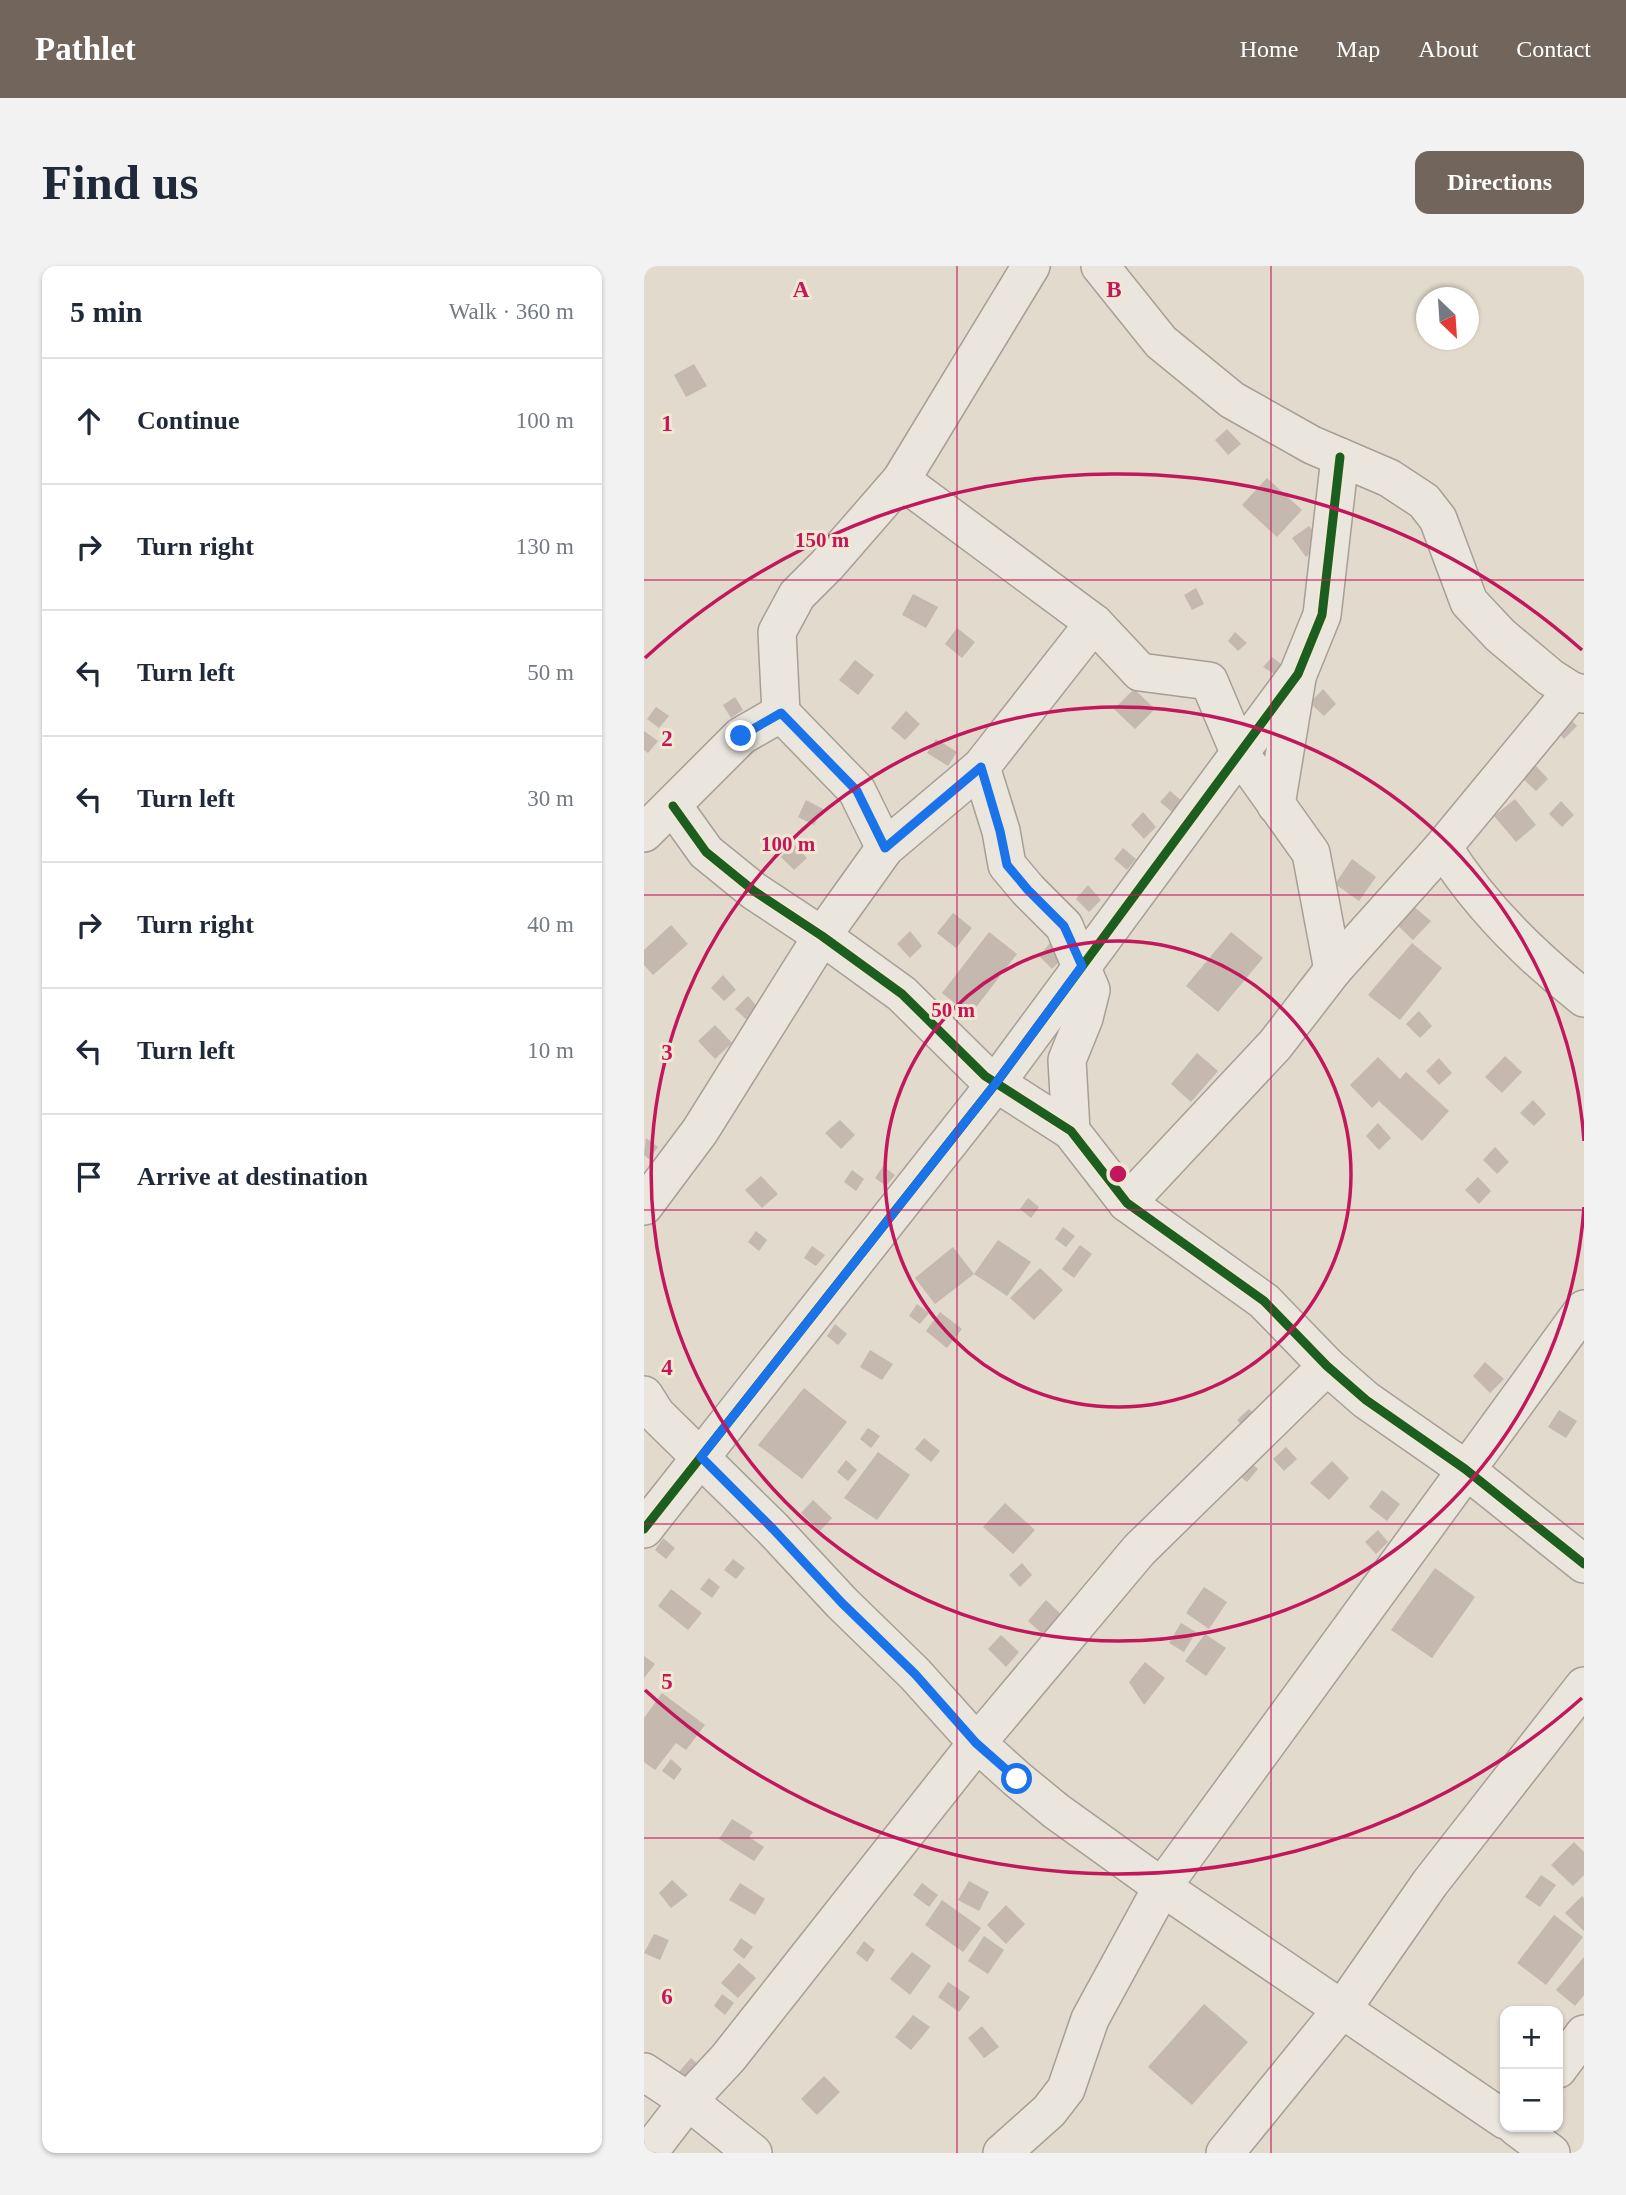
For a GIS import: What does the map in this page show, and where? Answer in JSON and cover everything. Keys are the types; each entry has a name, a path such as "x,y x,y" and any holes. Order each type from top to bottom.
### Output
{"street":[{"path":"885,848 857,791 781,713 778,632 797,595 827,565 901,480 1031,266"},
{"path":"1100,266 1161,342 1232,400 1312,445 1389,478 1424,500 1438,519 1469,602 1500,635 1550,677 1578,693 1333,970 1275,1045 1127,1203"},
{"path":"1276,805 1298,674 1322,615 1340,457"},
{"path":"901,480 1094,622 1140,672 1209,681 1239,752 1311,853 1333,970"},
{"path":"644,1206 700,1131 822,936 885,848 981,767 1094,622"},
{"path":"644,1529 996,1083 1298,674"},
{"path":"644,833 741,736 781,713"},
{"path":"981,767 1007,865 1064,926 1091,990 1084,1018 1067,1060 1070,1131"},
{"path":"673,806 706,852 754,891 902,994 985,1076 1070,1131 1127,1203 1264,1301 1327,1366 1366,1400 1465,1469 1584,1564"},
{"path":"1444,847 1461,874 1542,965 1582,993"},
{"path":"1002,2153 1049,2111 1066,2089 1090,2019 1162,1887 1584,1309"},
{"path":"648,2153 688,2101 728,2058 976,1743 1139,1550 1327,1366"},
{"path":"644,1395 656,1414 915,1674 976,1743 1056,1811 1162,1887 1500,2117"},
{"path":"1225,2153 1343,2008 1430,1883 1584,1686"},
{"path":"1563,2062 1584,2034"},
{"path":"644,2072 688,2101 753,2153"},
{"path":"1523,2132 1551,2153"}],"building":[{"path":"694,364 707,386 686,397 674,375"},
{"path":"1227,429 1241,444 1228,455 1215,440"},
{"path":"1267,478 1302,510 1277,537 1242,505"},
{"path":"1309,526 1322,544 1306,557 1292,538"},
{"path":"1196,588 1204,604 1192,610 1184,595"},
{"path":"913,594 938,607 926,628 902,615"},
{"path":"957,628 975,642 962,658 945,644"},
{"path":"1235,632 1247,643 1238,651 1228,641"},
{"path":"1272,657 1286,668 1277,676 1263,667"},
{"path":"855,660 874,675 858,695 839,680"},
{"path":"1134,689 1155,709 1135,729 1114,709"},
{"path":"1323,689 1336,704 1324,716 1310,703"},
{"path":"735,697 743,710 731,718 723,705"},
{"path":"656,707 669,716 659,728 647,719"},
{"path":"906,711 920,724 905,740 891,728"},
{"path":"1564,712 1577,726 1564,739 1551,725"},
{"path":"644,731 658,741 648,753 644,750"},
{"path":"936,739 957,752 948,766 927,753"},
{"path":"1535,765 1548,779 1536,791 1522,778"},
{"path":"1170,791 1182,801 1172,812 1160,802"},
{"path":"1515,799 1536,825 1516,842 1494,816"},
{"path":"806,800 823,809 814,825 798,817"},
{"path":"1561,801 1574,815 1562,827 1549,814"},
{"path":"1143,812 1156,827 1144,839 1131,825"},
{"path":"794,844 807,858 794,870 781,857"},
{"path":"1123,848 1136,859 1127,870 1114,859"},
{"path":"1352,859 1376,877 1359,901 1335,884"},
{"path":"1088,885 1101,900 1089,912 1076,899"},
{"path":"1413,906 1431,921 1413,940 1396,924"},
{"path":"953,913 972,928 956,948 937,933"},
{"path":"671,925 688,944 653,975 644,965 644,950"},
{"path":"910,931 922,946 910,958 897,944"},
{"path":"989,932 1017,954 970,1015 942,993"},
{"path":"1231,932 1263,958 1218,1012 1186,986"},
{"path":"1051,942 1064,957 1052,969 1039,956"},
{"path":"1412,943 1442,968 1400,1020 1368,995"},
{"path":"723,975 736,990 724,1001 711,988"},
{"path":"748,996 761,1011 749,1022 735,1009"},
{"path":"1419,1011 1432,1026 1420,1038 1406,1024"},
{"path":"715,1025 732,1043 715,1059 698,1041"},
{"path":"1197,1053 1218,1071 1191,1102 1171,1084"},
{"path":"1505,1056 1522,1072 1502,1093 1485,1077"},
{"path":"1378,1057 1400,1079 1406,1072 1449,1111 1422,1141 1379,1101 1372,1108 1350,1085"},
{"path":"1439,1058 1452,1073 1439,1085 1426,1071"},
{"path":"1533,1100 1546,1114 1534,1126 1520,1113"},
{"path":"840,1120 855,1135 841,1149 825,1133"},
{"path":"1378,1123 1391,1138 1379,1150 1366,1136"},
{"path":"646,1138 658,1147 649,1159 644,1155"},
{"path":"1495,1147 1509,1162 1497,1174 1483,1160"},
{"path":"883,1166 895,1175 886,1186 875,1178"},
{"path":"852,1170 864,1179 856,1191 844,1182"},
{"path":"761,1176 778,1194 762,1208 745,1190"},
{"path":"1478,1177 1491,1191 1479,1204 1465,1190"},
{"path":"1028,1198 1039,1207 1031,1218 1020,1209"},
{"path":"1063,1227 1075,1236 1066,1247 1055,1239"},
{"path":"756,1231 767,1240 759,1251 748,1242"},
{"path":"998,1240 1031,1262 1007,1296 974,1274"},
{"path":"1080,1245 1092,1254 1074,1278 1062,1269"},
{"path":"812,1246 825,1255 816,1266 804,1258"},
{"path":"953,1247 974,1274 935,1304 915,1278"},
{"path":"1040,1268 1063,1290 1034,1320 1010,1298"},
{"path":"917,1304 929,1313 920,1324 909,1316"},
{"path":"940,1312 962,1329 947,1348 926,1331"},
{"path":"835,1324 847,1334 838,1345 827,1336"},
{"path":"870,1350 893,1364 882,1380 860,1367"},
{"path":"1485,1362 1504,1379 1490,1393 1473,1376"},
{"path":"804,1388 847,1422 802,1479 758,1445"},
{"path":"1249,1409 1260,1420 1248,1432 1237,1420"},
{"path":"1559,1410 1577,1421 1566,1438 1548,1427"},
{"path":"868,1428 880,1436 871,1448 860,1439"},
{"path":"924,1438 940,1451 931,1462 915,1449"},
{"path":"1286,1447 1297,1459 1284,1471 1273,1459"},
{"path":"878,1452 910,1475 877,1520 844,1498"},
{"path":"846,1460 857,1470 848,1481 837,1472"},
{"path":"1249,1461 1258,1469 1247,1482 1237,1474"},
{"path":"1332,1461 1349,1478 1329,1500 1310,1483"},
{"path":"1382,1490 1400,1504 1387,1521 1369,1507"},
{"path":"813,1500 832,1518 820,1531 801,1513"},
{"path":"1005,1503 1035,1530 1013,1554 983,1527"},
{"path":"1378,1530 1388,1542 1376,1554 1365,1542"},
{"path":"663,1538 675,1548 666,1559 655,1550"},
{"path":"733,1559 745,1568 736,1579 724,1570"},
{"path":"1022,1563 1032,1575 1020,1587 1009,1575"},
{"path":"1435,1568 1475,1597 1432,1658 1391,1630"},
{"path":"709,1578 720,1587 712,1598 700,1589"},
{"path":"1204,1587 1227,1602 1209,1629 1186,1613"},
{"path":"671,1589 702,1613 688,1630 658,1606"},
{"path":"1046,1600 1065,1618 1047,1638 1028,1621"},
{"path":"1181,1623 1196,1632 1184,1652 1169,1643"},
{"path":"1205,1634 1226,1648 1206,1676 1185,1661"},
{"path":"1001,1635 1019,1652 1006,1667 988,1649"},
{"path":"644,1656 655,1664 644,1678"},
{"path":"1145,1662 1165,1678 1144,1705 1129,1682"},
{"path":"662,1693 705,1725 686,1750 676,1743 655,1770 644,1762 644,1718"},
{"path":"671,1759 682,1769 674,1780 662,1771"},
{"path":"732,1819 753,1832 749,1837 764,1847 754,1861 719,1839"},
{"path":"1574,1842 1584,1852 1584,1875 1573,1886 1551,1865"},
{"path":"1541,1875 1556,1885 1540,1907 1525,1897"},
{"path":"672,1880 688,1895 671,1908 659,1893"},
{"path":"969,1881 989,1892 979,1911 958,1900"},
{"path":"740,1883 765,1899 755,1915 729,1900"},
{"path":"922,1883 938,1895 929,1907 913,1895"},
{"path":"1582,1896 1584,1898 1584,1931 1565,1913"},
{"path":"942,1900 981,1928 963,1952 925,1925"},
{"path":"1006,1905 1025,1924 1006,1944 987,1925"},
{"path":"1554,1915 1583,1937 1546,1985 1517,1963"},
{"path":"654,1934 669,1940 660,1960 644,1953"},
{"path":"984,1936 1004,1950 988,1974 968,1961"},
{"path":"741,1938 753,1947 744,1959 733,1950"},
{"path":"864,1941 875,1950 867,1962 856,1953"},
{"path":"912,1952 931,1966 910,1995 890,1979"},
{"path":"1584,1957 1584,1995 1575,2006 1556,1990"},
{"path":"739,1963 756,1978 738,1998 721,1983"},
{"path":"948,1982 970,1997 959,2012 938,1997"},
{"path":"722,1994 734,2003 725,2015 714,2006"},
{"path":"1204,2004 1248,2042 1192,2105 1148,2067"},
{"path":"913,2015 930,2027 911,2050 895,2037"},
{"path":"982,2026 999,2047 984,2058 968,2038"},
{"path":"691,2058 709,2074 696,2088 678,2073"},
{"path":"824,2076 840,2092 817,2115 801,2099"}],"cycle path":[{"path":"644,1529 996,1083 1298,674 1322,615 1340,457"},
{"path":"673,806 706,852 754,891 902,994 985,1076 1071,1131 1127,1203 1264,1301 1327,1366 1366,1400 1465,1469 1584,1564"}],"route":[{"path":"741,736 781,713 857,791 885,848 981,767 1007,865 1064,926 1082,966 996,1083 701,1457 842,1603 915,1674 976,1743 1017,1779"}]}
